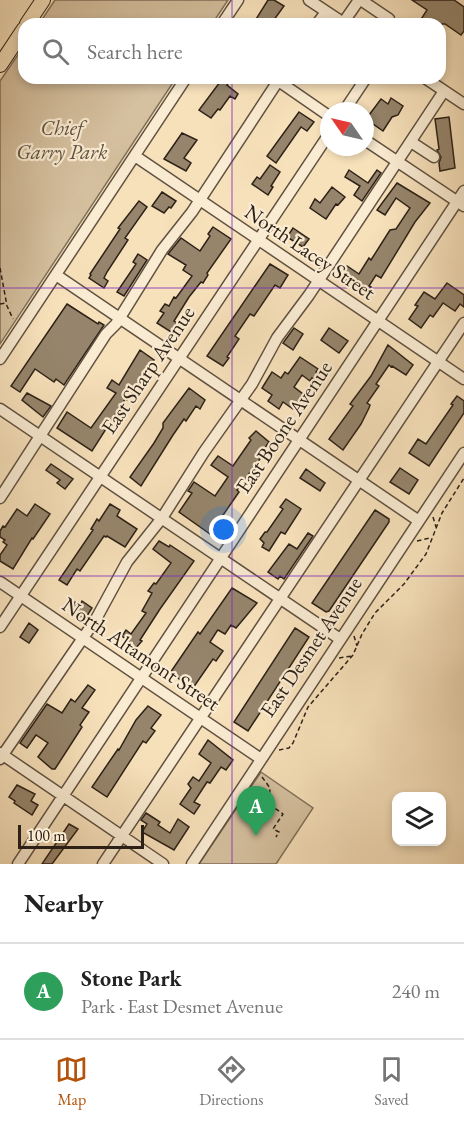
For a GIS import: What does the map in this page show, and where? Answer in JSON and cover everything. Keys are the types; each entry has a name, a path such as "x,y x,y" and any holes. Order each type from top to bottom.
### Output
{"main road":[{"path":"31,18 44,0"},
{"path":"0,65 18,38"}],"street":[{"path":"226,18 238,0"},
{"path":"309,0 336,18"},
{"path":"347,18 360,0 387,18"},
{"path":"322,18 326,12"},
{"path":"0,359 182,84"},
{"path":"0,498 106,334 120,319 162,250 199,200 274,84"},
{"path":"284,84 320,110"},
{"path":"350,102 362,84"},
{"path":"434,84 464,104"},
{"path":"163,864 63,795 1,756 84,638 127,562 162,518 198,461 262,369 277,338 444,91"},
{"path":"411,142 434,157"},
{"path":"374,146 461,203"},
{"name":"East Sharp Avenue","path":"0,627 320,147"},
{"name":"North Lacey Street","path":"135,156 464,379"},
{"name":"East Boone Avenue","path":"18,864 378,321 461,203 464,191"},
{"path":"56,275 419,521"},
{"path":"104,864 464,322"},
{"path":"0,409 340,639"},
{"name":"East Desmet Avenue","path":"192,864 464,453"},
{"name":"North Altamont Street","path":"0,582 261,759"}],"path":[{"path":"0,268 13,319"},
{"path":"0,304 7,302"},
{"path":"270,744 278,750 289,748 293,743 308,707 353,655 369,621 426,554 449,499 464,478"},
{"path":"408,537 416,541 432,537"},
{"path":"330,654 339,658 353,655"},
{"path":"261,777 270,788 269,804 283,814 273,828 279,832 276,837"}],"green space":[{"path":"55,0 228,0 216,18 43,18"},
{"name":"Chief Garry Park","path":"18,55 18,84 172,84 0,344 0,81"},
{"path":"261,772 313,808 276,864 199,864"}],"building":[{"path":"268,0 274,0 284,6 275,18 257,18"},
{"path":"412,0 454,0 464,7 464,31 461,35 446,25 446,18 422,18 427,10"},
{"path":"218,84 228,84 238,94 235,99 230,96 211,118 199,110"},
{"path":"391,98 403,106 383,131 374,125 374,108 381,99 388,104"},
{"path":"299,112 314,122 307,131 301,127 276,163 267,156"},
{"path":"449,117 455,168 440,171 441,157 437,150 439,149 435,119"},
{"path":"182,133 197,140 184,158 191,163 186,171 164,159"},
{"path":"270,165 280,172 268,195 252,184 257,177 260,179"},
{"path":"349,170 368,183 377,170 381,173 362,201 354,195 360,186 345,177"},
{"path":"397,183 430,203 415,222 381,278 376,275 367,294 340,277 347,266 359,274 390,230 396,229 410,208 396,198 385,215 377,210"},
{"path":"332,187 345,197 338,205 336,204 326,219 310,208 315,199 320,203"},
{"path":"162,192 176,201 164,213 152,206"},
{"path":"139,201 147,207 125,238 128,240 104,278 108,281 104,288 89,278 90,274 120,229 118,228"},
{"path":"213,227 231,239 207,273 203,283 201,282 189,297 174,321 177,323 171,332 157,323 164,313 160,311 165,304 169,306 192,276 183,270 186,265 168,254 181,238 200,251"},
{"path":"293,228 309,239 303,247 287,237"},
{"path":"138,254 147,260 124,296 117,292 136,264 133,262"},
{"path":"270,264 288,275 280,288 275,285 254,316 250,314 235,336 239,339 223,366 207,356"},
{"path":"447,283 464,295 464,307 460,304 455,311 443,303 433,317 430,315 421,328 409,319 424,292 435,299"},
{"path":"67,304 98,324 99,322 104,325 64,385 56,379 54,382 35,369 20,392 11,386"},
{"path":"294,328 303,334 293,350 283,343"},
{"path":"329,328 348,341 339,353 321,340"},
{"path":"388,345 413,365 406,375 389,365 376,384 379,386 367,403 370,405 361,424 343,450 329,439 353,406 350,404 371,376"},
{"path":"140,350 154,360 127,400 125,399 92,451 57,428 67,412 91,428 116,393 107,388 112,380 119,385"},
{"path":"300,357 318,369 316,372 319,373 314,380 312,378 310,381 302,375 294,387 303,394 293,409 283,402 279,409 268,401 272,395 262,388 272,372 281,378 285,372 288,374"},
{"path":"189,388 205,400 200,409 196,406 186,421 184,419 141,486 130,477 154,443 163,428 163,423"},
{"path":"27,393 51,406 43,417 22,400"},
{"path":"457,396 464,401 464,413 429,466 409,453 418,439 426,444"},
{"path":"256,431 269,442 210,534 179,512 192,493 188,491 194,482 215,496 228,477 211,465 218,456 233,466 251,440 249,438"},
{"path":"51,464 73,479 65,489 57,483 60,480 46,470"},
{"path":"400,468 418,480 409,494 390,482"},
{"path":"306,469 325,483 320,491 300,478"},
{"path":"286,499 301,509 285,534 281,532 269,551 262,547 264,543 260,539 283,509 280,507"},
{"path":"35,504 50,514 13,569 0,561 0,555 7,545 0,537 0,531 17,509 27,516"},
{"path":"110,504 120,510 117,516 137,529 125,547 104,536 80,571 77,569 67,585 59,580 93,530 91,529 97,519 99,521"},
{"path":"375,510 389,519 389,522 329,611 326,612 312,603"},
{"path":"308,533 313,536 284,579 280,576 278,579 268,572 289,544 297,549"},
{"path":"159,541 169,547 170,545 194,561 134,650 129,646 131,643 122,636 126,630 131,634 146,613 142,611 152,593 148,591 171,563 153,549"},
{"path":"232,588 257,603 236,628 231,625 225,634 217,631 210,642 223,651 216,661 213,659 193,688 170,673"},
{"path":"82,601 92,608 85,619 70,610 75,602 80,605"},
{"path":"29,623 38,630 29,643 20,637"},
{"path":"295,628 309,637 248,731 234,722"},
{"path":"88,685 95,690 82,708 89,712 55,769 52,769 38,757 48,743 36,735 27,748 20,743 47,704 62,713 71,699 75,702"},
{"path":"148,706 161,715 151,728 155,731 146,743 143,741 107,797 92,787 119,750 136,720"},
{"path":"208,740 233,760 226,770 221,767 210,783 207,782 194,802 200,805 194,814 180,804 191,788 188,784 193,777 199,781 211,763 199,754"},
{"path":"17,785 35,794 31,801 38,805 32,815 9,797"},
{"path":"146,813 160,822 158,825 170,833 178,819 189,827 174,850 142,832 147,824 141,820"},
{"path":"69,824 78,829 52,864 42,864"}],"place":[{"name":"Stone Park","path":"256,836"}]}
